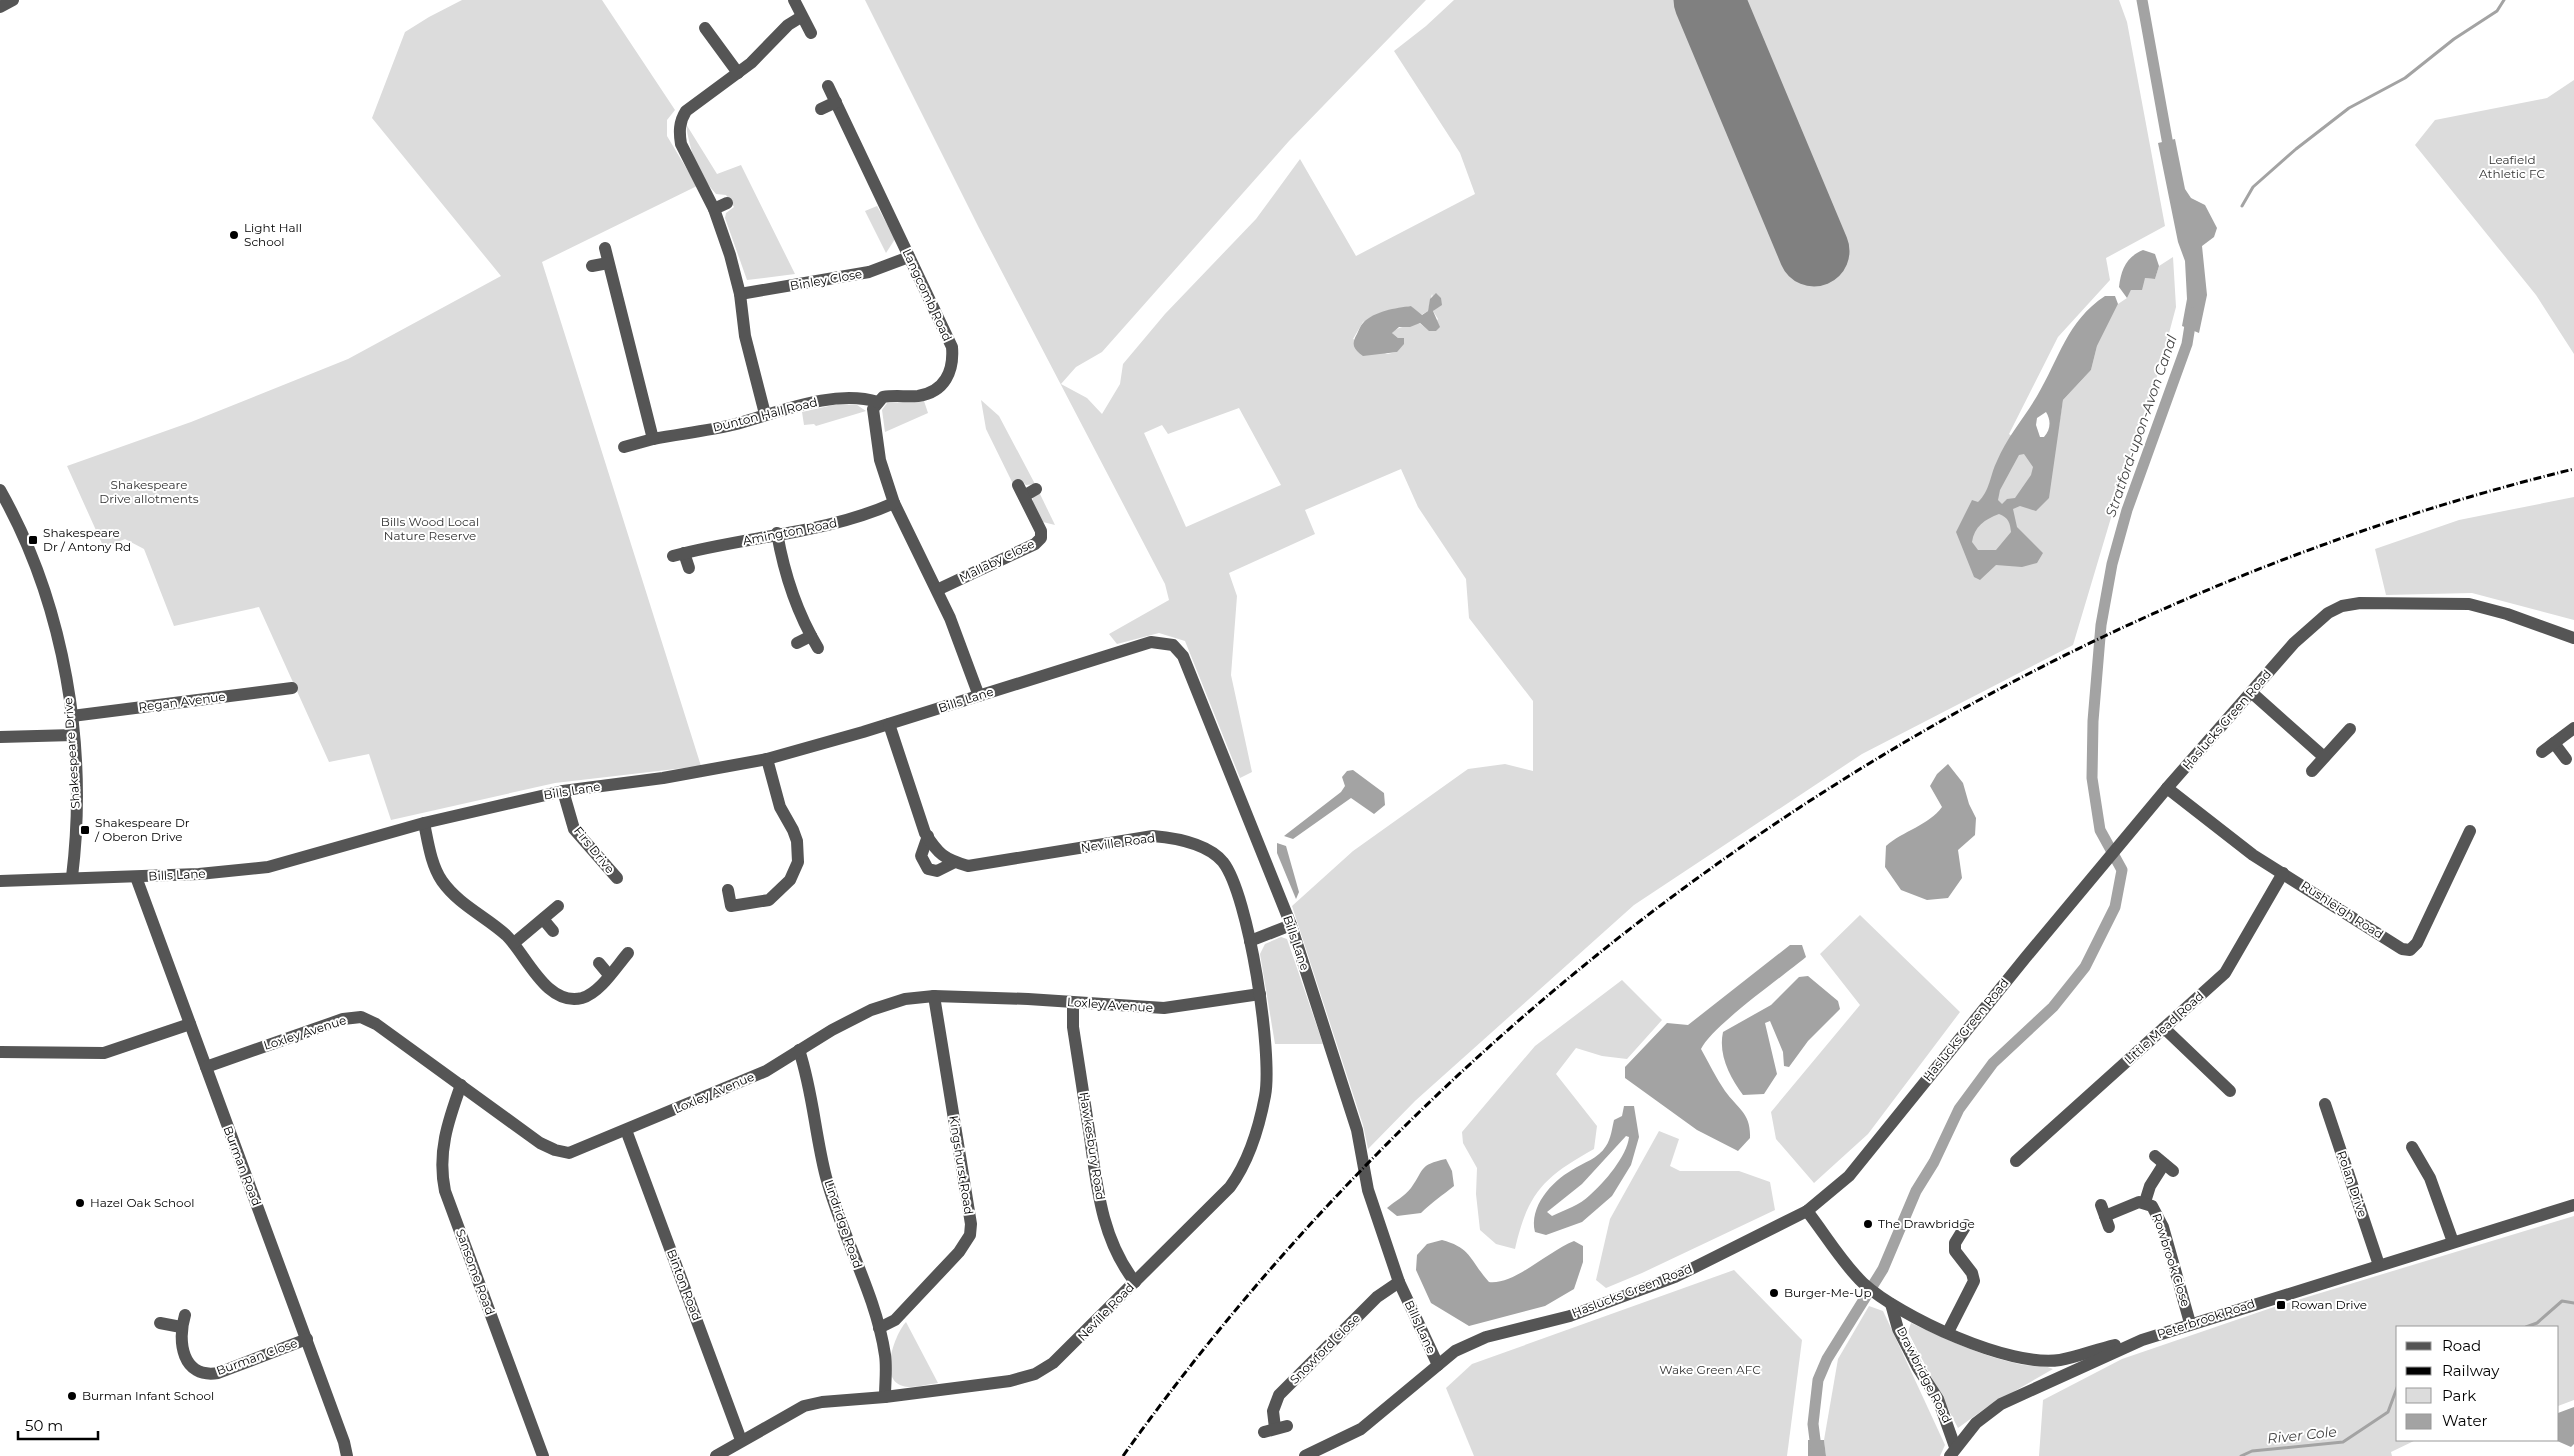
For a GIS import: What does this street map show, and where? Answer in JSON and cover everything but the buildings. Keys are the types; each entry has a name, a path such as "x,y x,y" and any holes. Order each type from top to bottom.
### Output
{"street":[{"path":"0,7 13,0"},
{"path":"794,0 810,33"},
{"path":"765,414 745,336 740,294 714,209 681,144 680,133 682,118 686,111 751,63 788,25 801,17"},
{"path":"705,28 738,73"},
{"name":"Langcomb Road","path":"828,86 952,347 953,364 942,384 930,392 918,396 883,397 878,402"},
{"path":"821,109 836,102"},
{"path":"714,209 728,203"},
{"path":"605,248 629,336 653,439"},
{"name":"Binley Close","path":"740,294 869,272 909,257"},
{"path":"592,266 608,263"},
{"name":"Dunton Hall Road","path":"624,447 653,439 731,425 765,414 814,402 848,398 878,402"},
{"path":"878,402 873,409 880,460 894,504 950,618 979,696"},
{"name":"Mallaby Close","path":"937,590 1035,544 1041,538 1042,531 1021,490 1036,489"},
{"name":"Shakespeare Drive","path":"0,490 40,579 58,636 74,735 78,833 72,878"},
{"name":"Amington Road","path":"689,568 678,554 839,523 870,514 894,504"},
{"path":"777,534 784,566 797,606 818,648"},
{"name":"Haslucks Green Road","path":"1305,1456 1362,1429 1455,1351 1486,1337 1570,1316 1675,1277 1807,1211 1849,1176 2026,957 2167,788 2313,624 2342,606 2387,602 2469,604 2507,614 2574,638"},
{"path":"797,643 811,636"},
{"name":"Bills Lane","path":"0,881 199,874 268,867 424,823 563,792 664,778 767,759 889,724 1151,642 1173,645 1183,656 1291,925 1357,1130 1368,1190 1399,1282 1438,1365"},
{"name":"Regan Avenue","path":"72,716 292,688"},
{"path":"2251,692 2324,757"},
{"name":"Neville Road","path":"716,1456 741,1440 804,1406 822,1402 885,1397 1010,1381 1035,1374 1053,1363 1071,1348 1230,1188 1247,1161 1265,1095 1267,1064 1260,994 1250,942 1236,886 1223,862 1192,844 1174,838 1153,836 968,866 955,862 934,849 889,724"},
{"path":"2542,752 2574,728"},
{"path":"2312,771 2350,729"},
{"path":"0,737 74,735"},
{"path":"2554,743 2566,759"},
{"path":"728,890 731,906 769,900 790,880 798,862 797,841 794,830 780,807 767,759"},
{"name":"Rushleigh Road","path":"2167,788 2253,855 2402,949 2410,950 2416,943 2470,831"},
{"name":"Firs Drive","path":"563,792 574,829 617,878"},
{"path":"424,823 434,863 442,882 462,904 492,923 514,943 536,977 558,994 571,998 582,998 596,990 628,953"},
{"name":"Neville Road","path":"928,836 920,856 928,869 937,871 955,862"},
{"name":"Little Mead Road","path":"2016,1161 2225,973 2283,873"},
{"name":"Burman Road","path":"136,877 307,1339 344,1442 347,1456"},
{"path":"514,943 558,906"},
{"path":"543,918 553,931"},
{"path":"1250,942 1291,925"},
{"path":"599,963 610,975"},
{"name":"Loxley Avenue","path":"206,1067 343,1019 360,1017 376,1024 540,1143 555,1150 569,1153 766,1071 799,1050 871,1010 905,999 934,996 1028,998 1073,1003 1164,1008 1260,994"},
{"name":"Kingshurst Road","path":"879,1328 895,1320 959,1252 970,1235 971,1224 934,996"},
{"name":"Hawkesbury Road","path":"1073,1003 1073,1027 1097,1193 1109,1235 1122,1266 1135,1282"},
{"path":"0,1052 104,1053 190,1024"},
{"path":"2164,1028 2230,1091"},
{"name":"Lindridge Road","path":"799,1050 816,1118 828,1184 840,1225 879,1328 885,1357 885,1397"},
{"name":"Sansome Road","path":"461,1085 447,1122 441,1170 446,1191 543,1456"},
{"name":"Rolan Drive","path":"2324,1104 2379,1265"},
{"name":"Binton Road","path":"626,1130 741,1440"},
{"path":"2412,1147 2430,1178 2453,1242"},
{"name":"Rowbrook Close","path":"2145,1202 2150,1186 2164,1164"},
{"name":"Rowbrook Close","path":"2105,1216 2139,1202 2145,1202 2152,1206 2158,1214 2190,1323"},
{"name":"Peterbrook Road","path":"1953,1451 1976,1423 2001,1404 2142,1340 2190,1323 2574,1205"},
{"name":"Drawbridge Road","path":"1807,1211 1872,1289 1891,1304 1948,1332 2011,1357 2032,1360 2060,1360 2142,1340"},
{"path":"1948,1332 1974,1281 1972,1273 1955,1251 1955,1243 1966,1225"},
{"name":"Snowford Close","path":"1275,1429 1273,1411 1279,1395 1377,1297 1399,1282"},
{"name":"Drawbridge Road","path":"1891,1304 1898,1329 1918,1368 1938,1399 1953,1451"},
{"name":"Burman Close","path":"160,1323 183,1321 181,1343 187,1359 200,1373 208,1375 218,1373 307,1339"}],"green space":[{"name":"Bills Wood Local Nature Reserve","path":"462,0 602,0 675,110 667,120 667,136 697,186 542,262 701,766 555,783 391,820 369,754 329,762 259,607 174,626 144,549 125,539 104,548 67,466 191,422 348,359 501,276 372,118 405,32"},
{"path":"865,0 1426,0 1289,141 1102,352 1076,367 1061,384 1087,398 1102,414 1120,384 1123,364 1165,314 1256,219 1300,159 1356,256 1475,194 1460,153 1394,51 1426,26 1454,0 2119,0 2127,22 2165,226 2106,258 2110,280 2058,337 2009,434 2052,468 2063,400 2091,370 2097,346 2118,304 2127,298 2131,290 2145,278 2155,279 2159,266 2173,257 2176,307 2160,367 2113,511 2073,645 1862,754 1634,905 1415,1101 1368,1149 1363,1125 1292,906 1353,851 1468,769 1505,764 1533,771 1533,701 1469,618 1466,579 1418,507 1401,469 1305,510 1315,534 1229,573 1237,596 1231,675 1252,772 1240,778 1185,641 1159,633 1117,644 1109,634 1169,600 1165,584 979,228","holes":["1432,294 1436,308 1433,311 1438,319 1430,331 1419,323 1395,330 1392,333 1398,338 1397,352 1387,354 1353,339 1363,322 1380,313 1411,306 1421,315 1428,311","1239,408 1281,485 1186,527 1144,433 1162,425 1168,434"]},
{"name":"Leafield Athletic FC","path":"2574,80 2574,354 2536,295 2415,145 2435,120 2547,98"},
{"path":"686,124 717,174 741,165 795,274 747,280 725,218 726,213 734,207 726,195 716,194 704,179 689,143"},
{"path":"877,206 895,239 886,253 865,211"},
{"path":"981,400 999,416 1035,484 1026,485 1021,480 1013,484 986,429"},
{"path":"924,401 928,413 885,432 882,410 887,403"},
{"path":"838,404 857,405 866,411 816,426 814,424 804,425 802,412"},
{"path":"1039,492 1055,525 1043,522 1032,504 1033,496"},
{"path":"2574,497 2574,620 2472,593 2386,595 2375,549 2459,520"},
{"path":"1860,915 1960,1012 1868,1134 1814,1183 1776,1139 1771,1112 1860,1005 1820,954"},
{"path":"1281,937 1287,939 1323,1044 1275,1044 1260,954 1265,944"},
{"path":"1622,980 1662,1020 1627,1059 1602,1056 1576,1048 1556,1074 1597,1126 1594,1149 1562,1168 1541,1188 1526,1213 1515,1249 1496,1244 1480,1230 1476,1194 1477,1168 1463,1143 1462,1132 1535,1046"},
{"path":"1659,1131 1679,1139 1670,1166 1680,1171 1739,1171 1770,1182 1775,1210 1606,1288 1596,1280 1610,1219"},
{"path":"2574,1216 2574,1400 2559,1406 2559,1326 2396,1326 2396,1441 2414,1441 2391,1452 2392,1456 2039,1456 2043,1400 2122,1359 2271,1308"},
{"name":"Wake Green AFC","path":"1734,1270 1802,1340 1787,1456 1474,1456 1446,1388 1472,1364"},
{"path":"1869,1306 1883,1311 1945,1445 1940,1456 1826,1456 1824,1440 1838,1359"},
{"path":"906,1322 938,1383 907,1387 896,1382 891,1375 891,1356 897,1336"},
{"path":"1911,1323 2005,1361 2053,1369 1987,1407 1958,1428 1908,1332"}],"water":[{"path":"2175,139 2185,189 2191,198 2205,205 2217,228 2214,237 2202,246 2207,295 2199,333 2182,326 2187,299 2185,261 2178,242 2158,143"},
{"path":"2143,250 2155,254 2159,266 2155,279 2145,278 2142,290 2131,290 2127,298 2119,287 2121,275 2128,260"},
{"path":"1436,293 1441,298 1442,305 1433,311 1440,327 1436,331 1429,331 1420,323 1410,327 1399,327 1392,333 1398,338 1404,338 1404,344 1397,352 1363,356 1355,349 1355,338 1361,325 1368,319 1385,311 1411,306 1422,315 1428,311 1430,299"},
{"path":"2105,296 2115,296 2118,304 2097,346 2091,370 2063,400 2049,498 2036,511 2020,506 2013,509 2017,527 2043,553 2037,563 2022,567 1996,565 1980,580 1974,577 1956,532 1972,500 1978,502 1982,498 2001,452 2037,396 2073,329 2092,306","holes":["2046,412 2049,418 2049,428 2044,437 2040,437 2036,425 2037,418","2024,454 2033,467 2031,475 2015,498 2007,499 2002,504 1998,500 2000,490 2019,455","1999,514 2005,517 2011,532 1996,550 1978,550 1972,542 1975,532 1981,524"]},
{"path":"1948,764 1963,783 1969,804 1976,818 1975,835 1958,850 1962,878 1948,898 1927,900 1901,890 1885,867 1886,846 1930,819 1942,807 1930,786 1937,774"},
{"path":"1353,770 1384,793 1385,805 1374,814 1351,798 1293,839 1284,836 1341,792 1345,786 1342,777 1347,771"},
{"path":"1277,843 1286,846 1299,892 1296,899 1277,853"},
{"path":"1790,945 1802,945 1806,957 1733,1015 1708,1039 1701,1049 1722,1086 1746,1117 1750,1138 1738,1151 1697,1130 1625,1078 1625,1067 1667,1023 1688,1025"},
{"path":"1808,976 1838,1001 1840,1009 1808,1041 1789,1067 1784,1066 1783,1052 1770,1021 1765,1023 1777,1074 1764,1094 1743,1095 1726,1065 1722,1049 1723,1032 1771,1005 1799,977"},
{"path":"1624,1106 1634,1106 1639,1137 1631,1165 1612,1196 1582,1222 1546,1235 1535,1232 1535,1213 1549,1188 1564,1175 1595,1157 1603,1150 1609,1140 1614,1120 1622,1116","holes":["1626,1136 1629,1137 1619,1161 1602,1184 1586,1199 1552,1216 1547,1212 1582,1184"]},
{"path":"1446,1159 1452,1171 1454,1186 1421,1213 1397,1216 1387,1208 1409,1191 1426,1166"},
{"path":"1442,1240 1452,1243 1465,1251 1489,1282 1499,1282 1510,1278 1574,1241 1583,1246 1583,1262 1574,1289 1545,1306 1469,1326 1431,1303 1416,1270 1417,1255 1427,1244"},
{"path":"2574,1407 2574,1444 2571,1447 2557,1441 2559,1441 2559,1413"},
{"path":"1808,1440 1824,1440 1826,1456 1808,1456"}],"waterway":[{"name":"Stratford-upon-Avon Canal","path":"2142,0 2170,156"},
{"path":"2242,206 2253,187 2296,149 2349,108 2405,78 2454,39 2497,11 2504,0"},
{"name":"Stratford-upon-Avon Canal","path":"1817,1456 1813,1424 1818,1380 1827,1359 1883,1269 1916,1191 1934,1162 1959,1109 1993,1063 2053,1007 2085,967 2115,907 2122,870 2100,830 2092,778 2093,721 2101,625 2112,564 2127,510 2187,344 2192,313"},
{"name":"River Cole","path":"2529,1326 2537,1323 2562,1301 2574,1303"},
{"name":"River Cole","path":"2241,1456 2252,1451 2343,1442 2388,1412 2396,1390"}],"runway":[{"path":"1709,0 1814,251"}],"railway":[{"path":"1123,1456 1261,1280 1414,1117 1581,968 1761,834 1951,715 2151,614 2359,532 2574,469"}],"place":[{"name":"Light Hall School","path":"234,235"},
{"name":"Shakespeare Dr / Antony Rd","path":"33,540"},
{"name":"Shakespeare Dr / Oberon Drive","path":"85,830"},
{"name":"Hazel Oak School","path":"80,1203"},
{"name":"The Drawbridge","path":"1868,1224"},
{"name":"Burger-Me-Up","path":"1774,1293"},
{"name":"Rowan Drive","path":"2281,1305"},
{"name":"Burman Infant School","path":"72,1396"}],"park label":[{"name":"Shakespeare Drive allotments","path":"149,492"}]}
